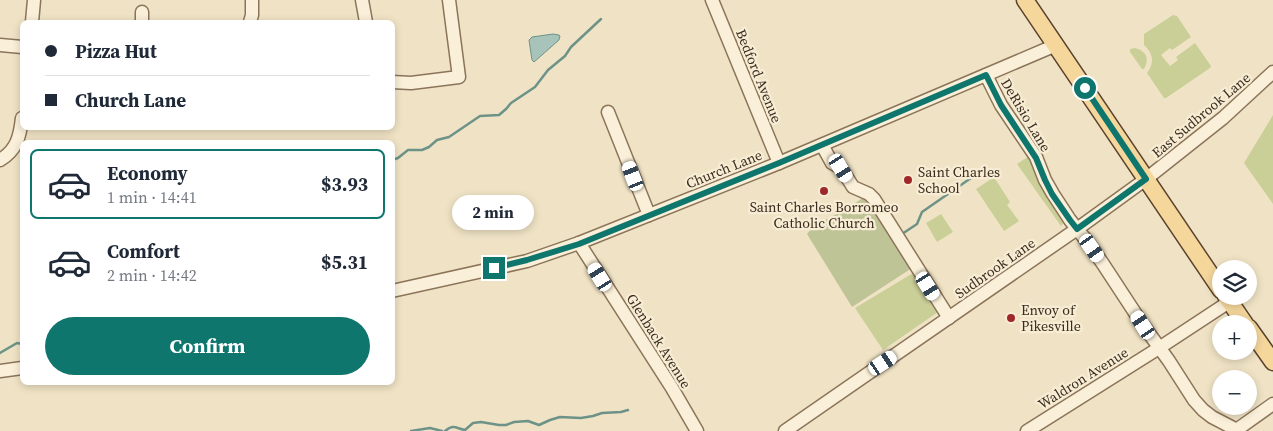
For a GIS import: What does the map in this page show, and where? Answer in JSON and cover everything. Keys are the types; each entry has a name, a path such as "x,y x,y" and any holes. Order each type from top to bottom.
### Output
{"main road":[{"path":"1025,0 1212,277"},
{"path":"1257,339 1273,362"}],"street":[{"path":"32,20 34,0"},
{"path":"250,20 252,0"},
{"path":"362,0 366,20"},
{"path":"395,82 411,83 459,77 449,0"},
{"name":"Bedford Avenue","path":"712,0 779,163"},
{"path":"0,45 20,47"},
{"name":"Church Lane","path":"395,290 527,260 579,244 779,163 1056,45"},
{"name":"East Sudbrook Lane","path":"1146,179 1223,118 1273,72"},
{"name":"DeRisio Lane","path":"986,75 1001,105 1036,158 1052,194 1103,264 1194,400 1212,417 1236,430"},
{"path":"608,112 649,215"},
{"path":"0,160 10,152 18,140 21,130"},
{"path":"822,145 832,163 841,168 853,188 869,194 874,199 949,318"},
{"name":"Sudbrook Lane","path":"785,431 1077,229 1146,179"},
{"name":"Glenback Avenue","path":"579,244 672,388 696,431"},
{"name":"Waldron Avenue","path":"1027,431 1159,348 1214,305"},
{"path":"0,371 20,368"},
{"path":"1236,430 1273,404"}],"green space":[{"path":"1173,15 1177,16 1191,37 1161,55 1170,66 1178,60 1176,57 1195,43 1211,66 1164,98 1147,73 1151,66 1152,58 1144,45 1144,34"},
{"path":"1135,48 1142,51 1147,58 1144,69 1142,69 1130,52 1130,49"},
{"path":"1273,115 1273,204 1244,163"},
{"path":"1029,156 1038,179 1065,221 1061,226 1017,164"},
{"path":"994,177 1010,202 1007,205 1019,221 1004,231 976,189"},
{"path":"866,197 912,268 852,307 807,234 822,222"},
{"path":"941,214 953,232 937,242 926,223"},
{"path":"913,273 938,312 883,350 855,308"}],"water":[{"path":"553,34 560,36 559,40 534,62 532,60 529,40 532,37"}],"waterway":[{"path":"395,159 408,150 422,150 437,140 449,137 480,116 499,115 511,103 535,87 548,70 565,56 571,47 601,19"},
{"path":"902,234 917,224 922,212 984,169"},
{"path":"0,353 17,343 20,344"},
{"path":"445,431 453,427 465,430 473,423 481,422 506,425 514,422 528,421 539,425 560,417 581,418 628,410"},
{"path":"411,431 430,428 442,431"}],"place":[{"name":"Saint Charles School","path":"908,180"},
{"name":"Saint Charles Borromeo Catholic Church","path":"824,191"},
{"name":"Envoy of Pikesville","path":"1011,318"}],"route":[{"path":"494,268 579,244 779,163 986,75 1001,105 1036,158 1052,194 1077,229 1146,179 1085,88"}]}
